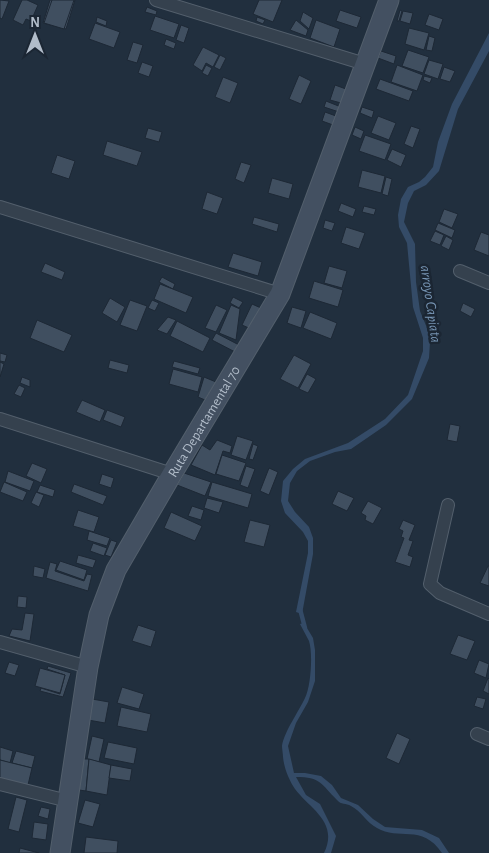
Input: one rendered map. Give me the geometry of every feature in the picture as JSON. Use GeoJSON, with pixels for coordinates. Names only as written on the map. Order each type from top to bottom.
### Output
{"type":"FeatureCollection","features":[{"type":"Feature","properties":{"kind":"main road","name":"Ruta Departamental 70"},"geometry":{"type":"LineString","coordinates":[[60,853],[88,667],[98,615],[116,570],[280,294],[389,0]]}},
{"type":"Feature","properties":{"kind":"street"},"geometry":{"type":"LineString","coordinates":[[156,0],[365,64]]}},
{"type":"Feature","properties":{"kind":"street"},"geometry":{"type":"LineString","coordinates":[[0,207],[280,294]]}},
{"type":"Feature","properties":{"kind":"street"},"geometry":{"type":"LineString","coordinates":[[460,271],[489,283]]}},
{"type":"Feature","properties":{"kind":"street"},"geometry":{"type":"LineString","coordinates":[[0,418],[172,474]]}},
{"type":"Feature","properties":{"kind":"street"},"geometry":{"type":"LineString","coordinates":[[448,505],[430,584],[440,593],[489,614]]}},
{"type":"Feature","properties":{"kind":"street"},"geometry":{"type":"LineString","coordinates":[[0,642],[88,667]]}},
{"type":"Feature","properties":{"kind":"street"},"geometry":{"type":"LineString","coordinates":[[0,784],[68,801]]}},
{"type":"Feature","properties":{"kind":"water"},"geometry":{"type":"Polygon","coordinates":[[[489,33],[489,51],[458,109],[439,171],[426,185],[414,191],[408,203],[404,222],[415,244],[416,282],[420,311],[430,342],[429,358],[412,399],[386,425],[351,449],[335,452],[310,461],[297,471],[290,483],[288,501],[309,527],[313,538],[313,554],[302,614],[296,612],[308,553],[308,541],[303,532],[285,513],[281,501],[283,481],[305,459],[348,443],[385,419],[408,395],[423,351],[423,338],[413,307],[407,243],[399,227],[398,215],[401,199],[408,187],[419,182],[433,167],[438,142],[452,104],[489,33]]]}},
{"type":"Feature","properties":{"kind":"water"},"geometry":{"type":"Polygon","coordinates":[[[304,623],[313,638],[315,681],[308,702],[296,723],[288,746],[294,773],[321,776],[332,785],[341,798],[358,805],[385,827],[422,830],[439,838],[449,853],[442,853],[426,838],[418,835],[385,832],[370,823],[355,808],[339,802],[316,780],[296,777],[306,795],[320,804],[336,836],[331,853],[324,853],[328,842],[325,824],[315,810],[295,789],[286,770],[282,749],[283,740],[305,698],[309,686],[311,653],[309,641],[300,624],[304,623]]]}},
{"type":"Feature","properties":{"kind":"building"},"geometry":{"type":"Polygon","coordinates":[[[0,0],[9,1],[2,19],[0,18],[0,0]]]}},
{"type":"Feature","properties":{"kind":"building"},"geometry":{"type":"Polygon","coordinates":[[[22,0],[38,5],[31,21],[26,19],[23,25],[13,20],[22,0]]]}},
{"type":"Feature","properties":{"kind":"building"},"geometry":{"type":"Polygon","coordinates":[[[50,0],[75,0],[66,29],[43,23],[50,0]]]}},
{"type":"Feature","properties":{"kind":"building"},"geometry":{"type":"Polygon","coordinates":[[[52,0],[74,0],[64,29],[44,23],[52,0]]]}},
{"type":"Feature","properties":{"kind":"building"},"geometry":{"type":"Polygon","coordinates":[[[259,0],[282,0],[273,22],[253,14],[259,0]]]}},
{"type":"Feature","properties":{"kind":"building"},"geometry":{"type":"Polygon","coordinates":[[[147,7],[157,11],[156,15],[145,12],[147,7]]]}},
{"type":"Feature","properties":{"kind":"building"},"geometry":{"type":"Polygon","coordinates":[[[340,10],[361,17],[357,28],[336,21],[340,10]]]}},
{"type":"Feature","properties":{"kind":"building"},"geometry":{"type":"Polygon","coordinates":[[[400,10],[402,11],[399,21],[397,21],[400,10]]]}},
{"type":"Feature","properties":{"kind":"building"},"geometry":{"type":"Polygon","coordinates":[[[403,11],[413,13],[410,24],[400,21],[403,11]]]}},
{"type":"Feature","properties":{"kind":"building"},"geometry":{"type":"Polygon","coordinates":[[[303,12],[313,18],[309,29],[300,21],[303,12]]]}},
{"type":"Feature","properties":{"kind":"building"},"geometry":{"type":"Polygon","coordinates":[[[429,14],[443,19],[439,30],[425,25],[429,14]]]}},
{"type":"Feature","properties":{"kind":"building"},"geometry":{"type":"Polygon","coordinates":[[[155,16],[179,24],[174,38],[150,30],[155,16]]]}},
{"type":"Feature","properties":{"kind":"building"},"geometry":{"type":"Polygon","coordinates":[[[97,17],[107,21],[106,26],[96,22],[97,17]]]}},
{"type":"Feature","properties":{"kind":"building"},"geometry":{"type":"Polygon","coordinates":[[[257,17],[265,20],[263,24],[256,21],[257,17]]]}},
{"type":"Feature","properties":{"kind":"building"},"geometry":{"type":"Polygon","coordinates":[[[296,20],[308,30],[306,36],[290,30],[296,20]]]}},
{"type":"Feature","properties":{"kind":"building"},"geometry":{"type":"Polygon","coordinates":[[[316,20],[340,29],[334,47],[310,38],[316,20]]]}},
{"type":"Feature","properties":{"kind":"building"},"geometry":{"type":"Polygon","coordinates":[[[95,23],[120,32],[114,48],[89,39],[95,23]]]}},
{"type":"Feature","properties":{"kind":"building"},"geometry":{"type":"Polygon","coordinates":[[[181,25],[189,28],[184,43],[176,40],[181,25]]]}},
{"type":"Feature","properties":{"kind":"building"},"geometry":{"type":"Polygon","coordinates":[[[409,28],[429,33],[424,50],[405,44],[409,28]]]}},
{"type":"Feature","properties":{"kind":"building"},"geometry":{"type":"Polygon","coordinates":[[[429,36],[435,38],[432,51],[426,50],[429,36]]]}},
{"type":"Feature","properties":{"kind":"building"},"geometry":{"type":"Polygon","coordinates":[[[166,39],[176,43],[174,49],[164,45],[166,39]]]}},
{"type":"Feature","properties":{"kind":"building"},"geometry":{"type":"Polygon","coordinates":[[[133,42],[143,45],[137,63],[127,60],[133,42]]]}},
{"type":"Feature","properties":{"kind":"building"},"geometry":{"type":"Polygon","coordinates":[[[203,47],[219,55],[213,67],[206,63],[202,71],[193,65],[203,47]]]}},
{"type":"Feature","properties":{"kind":"building"},"geometry":{"type":"Polygon","coordinates":[[[408,50],[429,57],[423,73],[402,66],[408,50]]]}},
{"type":"Feature","properties":{"kind":"building"},"geometry":{"type":"Polygon","coordinates":[[[381,51],[396,56],[394,64],[378,58],[381,51]]]}},
{"type":"Feature","properties":{"kind":"building"},"geometry":{"type":"Polygon","coordinates":[[[220,55],[226,58],[220,70],[214,67],[220,55]]]}},
{"type":"Feature","properties":{"kind":"building"},"geometry":{"type":"Polygon","coordinates":[[[429,60],[443,64],[438,79],[424,74],[429,60]]]}},
{"type":"Feature","properties":{"kind":"building"},"geometry":{"type":"Polygon","coordinates":[[[142,62],[153,66],[149,77],[138,73],[142,62]]]}},
{"type":"Feature","properties":{"kind":"building"},"geometry":{"type":"Polygon","coordinates":[[[206,65],[212,68],[208,76],[202,73],[206,65]]]}},
{"type":"Feature","properties":{"kind":"building"},"geometry":{"type":"Polygon","coordinates":[[[397,65],[423,75],[417,91],[391,82],[397,65]]]}},
{"type":"Feature","properties":{"kind":"building"},"geometry":{"type":"Polygon","coordinates":[[[444,67],[455,71],[450,82],[440,79],[444,67]]]}},
{"type":"Feature","properties":{"kind":"building"},"geometry":{"type":"Polygon","coordinates":[[[299,75],[311,81],[301,104],[289,99],[299,75]]]}},
{"type":"Feature","properties":{"kind":"building"},"geometry":{"type":"Polygon","coordinates":[[[424,76],[432,78],[430,83],[423,80],[424,76]]]}},
{"type":"Feature","properties":{"kind":"building"},"geometry":{"type":"Polygon","coordinates":[[[223,77],[238,83],[230,103],[215,97],[223,77]]]}},
{"type":"Feature","properties":{"kind":"building"},"geometry":{"type":"Polygon","coordinates":[[[380,79],[413,91],[409,101],[376,89],[380,79]]]}},
{"type":"Feature","properties":{"kind":"building"},"geometry":{"type":"Polygon","coordinates":[[[335,85],[346,89],[341,103],[330,100],[335,85]]]}},
{"type":"Feature","properties":{"kind":"building"},"geometry":{"type":"Polygon","coordinates":[[[326,101],[341,107],[339,112],[324,107],[326,101]]]}},
{"type":"Feature","properties":{"kind":"building"},"geometry":{"type":"Polygon","coordinates":[[[362,107],[374,111],[372,118],[360,113],[362,107]]]}},
{"type":"Feature","properties":{"kind":"building"},"geometry":{"type":"Polygon","coordinates":[[[325,112],[336,116],[333,125],[322,121],[325,112]]]}},
{"type":"Feature","properties":{"kind":"building"},"geometry":{"type":"Polygon","coordinates":[[[378,116],[396,123],[389,140],[371,133],[378,116]]]}},
{"type":"Feature","properties":{"kind":"building"},"geometry":{"type":"Polygon","coordinates":[[[411,126],[420,129],[413,148],[404,144],[411,126]]]}},
{"type":"Feature","properties":{"kind":"building"},"geometry":{"type":"Polygon","coordinates":[[[355,127],[364,131],[361,139],[352,135],[355,127]]]}},
{"type":"Feature","properties":{"kind":"building"},"geometry":{"type":"Polygon","coordinates":[[[148,128],[162,132],[159,142],[145,138],[148,128]]]}},
{"type":"Feature","properties":{"kind":"building"},"geometry":{"type":"Polygon","coordinates":[[[365,135],[391,144],[385,160],[359,151],[365,135]]]}},
{"type":"Feature","properties":{"kind":"building"},"geometry":{"type":"Polygon","coordinates":[[[107,141],[142,152],[137,166],[103,155],[107,141]]]}},
{"type":"Feature","properties":{"kind":"building"},"geometry":{"type":"Polygon","coordinates":[[[392,149],[406,155],[401,167],[387,160],[392,149]]]}},
{"type":"Feature","properties":{"kind":"building"},"geometry":{"type":"Polygon","coordinates":[[[57,155],[75,161],[69,179],[51,173],[57,155]]]}},
{"type":"Feature","properties":{"kind":"building"},"geometry":{"type":"Polygon","coordinates":[[[241,162],[251,165],[244,183],[235,179],[241,162]]]}},
{"type":"Feature","properties":{"kind":"building"},"geometry":{"type":"Polygon","coordinates":[[[362,170],[385,176],[381,193],[358,187],[362,170]]]}},
{"type":"Feature","properties":{"kind":"building"},"geometry":{"type":"Polygon","coordinates":[[[386,177],[392,179],[388,196],[382,194],[386,177]]]}},
{"type":"Feature","properties":{"kind":"building"},"geometry":{"type":"Polygon","coordinates":[[[272,178],[293,184],[289,199],[268,193],[272,178]]]}},
{"type":"Feature","properties":{"kind":"building"},"geometry":{"type":"Polygon","coordinates":[[[207,192],[223,198],[217,214],[202,209],[207,192]]]}},
{"type":"Feature","properties":{"kind":"building"},"geometry":{"type":"Polygon","coordinates":[[[341,203],[356,209],[353,217],[338,211],[341,203]]]}},
{"type":"Feature","properties":{"kind":"building"},"geometry":{"type":"Polygon","coordinates":[[[364,206],[376,209],[374,215],[362,212],[364,206]]]}},
{"type":"Feature","properties":{"kind":"building"},"geometry":{"type":"Polygon","coordinates":[[[444,209],[458,214],[452,228],[439,222],[444,209]]]}},
{"type":"Feature","properties":{"kind":"building"},"geometry":{"type":"Polygon","coordinates":[[[254,217],[279,224],[277,232],[252,224],[254,217]]]}},
{"type":"Feature","properties":{"kind":"building"},"geometry":{"type":"Polygon","coordinates":[[[325,220],[335,223],[332,231],[323,228],[325,220]]]}},
{"type":"Feature","properties":{"kind":"building"},"geometry":{"type":"Polygon","coordinates":[[[438,223],[455,230],[452,238],[435,230],[438,223]]]}},
{"type":"Feature","properties":{"kind":"building"},"geometry":{"type":"Polygon","coordinates":[[[346,227],[365,233],[359,249],[341,243],[346,227]]]}},
{"type":"Feature","properties":{"kind":"building"},"geometry":{"type":"Polygon","coordinates":[[[435,231],[444,235],[440,245],[430,241],[435,231]]]}},
{"type":"Feature","properties":{"kind":"building"},"geometry":{"type":"Polygon","coordinates":[[[481,232],[489,235],[489,256],[474,250],[481,232]]]}},
{"type":"Feature","properties":{"kind":"building"},"geometry":{"type":"Polygon","coordinates":[[[446,236],[453,240],[449,250],[441,246],[446,236]]]}},
{"type":"Feature","properties":{"kind":"building"},"geometry":{"type":"Polygon","coordinates":[[[233,253],[262,262],[258,276],[228,267],[233,253]]]}},
{"type":"Feature","properties":{"kind":"building"},"geometry":{"type":"Polygon","coordinates":[[[45,263],[65,272],[62,280],[41,272],[45,263]]]}},
{"type":"Feature","properties":{"kind":"building"},"geometry":{"type":"Polygon","coordinates":[[[329,266],[347,271],[342,288],[324,283],[329,266]]]}},
{"type":"Feature","properties":{"kind":"building"},"geometry":{"type":"Polygon","coordinates":[[[162,277],[175,284],[173,289],[159,282],[162,277]]]}},
{"type":"Feature","properties":{"kind":"building"},"geometry":{"type":"Polygon","coordinates":[[[314,281],[343,290],[338,307],[309,298],[314,281]]]}},
{"type":"Feature","properties":{"kind":"building"},"geometry":{"type":"Polygon","coordinates":[[[160,284],[193,297],[186,313],[154,299],[160,284]]]}},
{"type":"Feature","properties":{"kind":"building"},"geometry":{"type":"Polygon","coordinates":[[[233,297],[243,302],[239,308],[230,303],[233,297]]]}},
{"type":"Feature","properties":{"kind":"building"},"geometry":{"type":"Polygon","coordinates":[[[110,298],[125,307],[117,322],[102,313],[110,298]]]}},
{"type":"Feature","properties":{"kind":"building"},"geometry":{"type":"Polygon","coordinates":[[[130,300],[147,306],[137,331],[120,325],[130,300]]]}},
{"type":"Feature","properties":{"kind":"building"},"geometry":{"type":"Polygon","coordinates":[[[152,300],[159,303],[155,311],[148,308],[152,300]]]}},
{"type":"Feature","properties":{"kind":"building"},"geometry":{"type":"Polygon","coordinates":[[[463,303],[475,309],[471,317],[460,311],[463,303]]]}},
{"type":"Feature","properties":{"kind":"building"},"geometry":{"type":"Polygon","coordinates":[[[252,304],[261,308],[251,329],[242,325],[252,304]]]}},
{"type":"Feature","properties":{"kind":"building"},"geometry":{"type":"Polygon","coordinates":[[[216,305],[227,310],[216,332],[205,328],[216,305]]]}},
{"type":"Feature","properties":{"kind":"building"},"geometry":{"type":"Polygon","coordinates":[[[231,305],[240,309],[236,340],[219,333],[231,305]]]}},
{"type":"Feature","properties":{"kind":"building"},"geometry":{"type":"Polygon","coordinates":[[[292,307],[306,311],[301,328],[287,323],[292,307]]]}},
{"type":"Feature","properties":{"kind":"building"},"geometry":{"type":"Polygon","coordinates":[[[310,312],[337,323],[331,339],[303,328],[310,312]]]}},
{"type":"Feature","properties":{"kind":"building"},"geometry":{"type":"Polygon","coordinates":[[[168,317],[176,320],[167,334],[157,330],[168,317]]]}},
{"type":"Feature","properties":{"kind":"building"},"geometry":{"type":"Polygon","coordinates":[[[37,320],[72,335],[64,352],[30,338],[37,320]]]}},
{"type":"Feature","properties":{"kind":"building"},"geometry":{"type":"Polygon","coordinates":[[[177,321],[210,338],[203,352],[170,336],[177,321]]]}},
{"type":"Feature","properties":{"kind":"building"},"geometry":{"type":"Polygon","coordinates":[[[216,333],[241,346],[237,353],[212,340],[216,333]]]}},
{"type":"Feature","properties":{"kind":"building"},"geometry":{"type":"Polygon","coordinates":[[[0,353],[7,355],[5,362],[0,361],[0,353]]]}},
{"type":"Feature","properties":{"kind":"building"},"geometry":{"type":"Polygon","coordinates":[[[294,355],[311,364],[298,388],[280,379],[294,355]]]}},
{"type":"Feature","properties":{"kind":"building"},"geometry":{"type":"Polygon","coordinates":[[[110,360],[129,365],[127,373],[108,368],[110,360]]]}},
{"type":"Feature","properties":{"kind":"building"},"geometry":{"type":"Polygon","coordinates":[[[174,361],[200,368],[198,374],[172,367],[174,361]]]}},
{"type":"Feature","properties":{"kind":"building"},"geometry":{"type":"Polygon","coordinates":[[[0,362],[4,364],[0,377],[0,362]]]}},
{"type":"Feature","properties":{"kind":"building"},"geometry":{"type":"Polygon","coordinates":[[[173,369],[202,377],[198,392],[169,384],[173,369]]]}},
{"type":"Feature","properties":{"kind":"building"},"geometry":{"type":"Polygon","coordinates":[[[307,374],[316,379],[308,393],[299,389],[307,374]]]}},
{"type":"Feature","properties":{"kind":"building"},"geometry":{"type":"Polygon","coordinates":[[[22,377],[30,380],[30,387],[20,383],[22,377]]]}},
{"type":"Feature","properties":{"kind":"building"},"geometry":{"type":"Polygon","coordinates":[[[204,377],[216,382],[205,400],[198,397],[204,377]]]}},
{"type":"Feature","properties":{"kind":"building"},"geometry":{"type":"Polygon","coordinates":[[[19,385],[25,388],[21,397],[14,394],[19,385]]]}},
{"type":"Feature","properties":{"kind":"building"},"geometry":{"type":"Polygon","coordinates":[[[82,400],[105,410],[100,422],[76,412],[82,400]]]}},
{"type":"Feature","properties":{"kind":"building"},"geometry":{"type":"Polygon","coordinates":[[[107,410],[125,417],[121,427],[103,420],[107,410]]]}},
{"type":"Feature","properties":{"kind":"building"},"geometry":{"type":"Polygon","coordinates":[[[450,424],[460,426],[457,442],[447,440],[450,424]]]}},
{"type":"Feature","properties":{"kind":"building"},"geometry":{"type":"Polygon","coordinates":[[[237,436],[253,441],[246,460],[231,455],[237,436]]]}},
{"type":"Feature","properties":{"kind":"building"},"geometry":{"type":"Polygon","coordinates":[[[217,440],[232,446],[230,453],[223,451],[215,475],[191,465],[202,445],[210,450],[217,440]]]}},
{"type":"Feature","properties":{"kind":"building"},"geometry":{"type":"Polygon","coordinates":[[[253,444],[258,446],[253,460],[249,459],[253,444]]]}},
{"type":"Feature","properties":{"kind":"building"},"geometry":{"type":"Polygon","coordinates":[[[222,455],[246,463],[239,481],[216,474],[222,455]]]}},
{"type":"Feature","properties":{"kind":"building"},"geometry":{"type":"Polygon","coordinates":[[[32,463],[47,469],[41,483],[26,476],[32,463]]]}},
{"type":"Feature","properties":{"kind":"building"},"geometry":{"type":"Polygon","coordinates":[[[246,466],[255,469],[248,488],[240,485],[246,466]]]}},
{"type":"Feature","properties":{"kind":"building"},"geometry":{"type":"Polygon","coordinates":[[[269,468],[278,472],[269,495],[260,491],[269,468]]]}},
{"type":"Feature","properties":{"kind":"building"},"geometry":{"type":"Polygon","coordinates":[[[8,471],[34,481],[30,491],[5,482],[8,471]]]}},
{"type":"Feature","properties":{"kind":"building"},"geometry":{"type":"Polygon","coordinates":[[[184,473],[211,482],[205,496],[177,485],[184,473]]]}},
{"type":"Feature","properties":{"kind":"building"},"geometry":{"type":"Polygon","coordinates":[[[102,474],[114,478],[111,488],[99,484],[102,474]]]}},
{"type":"Feature","properties":{"kind":"building"},"geometry":{"type":"Polygon","coordinates":[[[4,482],[27,492],[23,501],[0,492],[4,482]]]}},
{"type":"Feature","properties":{"kind":"building"},"geometry":{"type":"Polygon","coordinates":[[[212,482],[252,494],[248,508],[208,496],[212,482]]]}},
{"type":"Feature","properties":{"kind":"building"},"geometry":{"type":"Polygon","coordinates":[[[74,484],[107,496],[103,505],[71,492],[74,484]]]}},
{"type":"Feature","properties":{"kind":"building"},"geometry":{"type":"Polygon","coordinates":[[[40,485],[55,490],[53,497],[37,492],[40,485]]]}},
{"type":"Feature","properties":{"kind":"building"},"geometry":{"type":"Polygon","coordinates":[[[338,491],[354,498],[347,511],[332,504],[338,491]]]}},
{"type":"Feature","properties":{"kind":"building"},"geometry":{"type":"Polygon","coordinates":[[[36,492],[44,495],[39,507],[31,503],[36,492]]]}},
{"type":"Feature","properties":{"kind":"building"},"geometry":{"type":"Polygon","coordinates":[[[207,498],[223,502],[219,513],[204,508],[207,498]]]}},
{"type":"Feature","properties":{"kind":"building"},"geometry":{"type":"Polygon","coordinates":[[[368,501],[382,508],[373,524],[365,520],[366,516],[361,513],[368,501]]]}},
{"type":"Feature","properties":{"kind":"building"},"geometry":{"type":"Polygon","coordinates":[[[192,506],[204,510],[201,520],[188,516],[192,506]]]}},
{"type":"Feature","properties":{"kind":"building"},"geometry":{"type":"Polygon","coordinates":[[[78,510],[99,517],[94,532],[73,526],[78,510]]]}},
{"type":"Feature","properties":{"kind":"building"},"geometry":{"type":"Polygon","coordinates":[[[171,512],[202,526],[195,541],[164,528],[171,512]]]}},
{"type":"Feature","properties":{"kind":"building"},"geometry":{"type":"Polygon","coordinates":[[[250,520],[270,525],[264,547],[244,542],[250,520]]]}},
{"type":"Feature","properties":{"kind":"building"},"geometry":{"type":"Polygon","coordinates":[[[403,520],[415,525],[409,540],[413,541],[408,555],[413,557],[410,567],[395,562],[404,538],[401,537],[403,531],[399,529],[403,520]]]}},
{"type":"Feature","properties":{"kind":"building"},"geometry":{"type":"Polygon","coordinates":[[[89,531],[110,538],[107,546],[87,540],[89,531]]]}},
{"type":"Feature","properties":{"kind":"building"},"geometry":{"type":"Polygon","coordinates":[[[111,540],[117,542],[111,557],[105,555],[111,540]]]}},
{"type":"Feature","properties":{"kind":"building"},"geometry":{"type":"Polygon","coordinates":[[[93,543],[107,548],[104,556],[90,551],[93,543]]]}},
{"type":"Feature","properties":{"kind":"building"},"geometry":{"type":"Polygon","coordinates":[[[78,555],[96,560],[93,568],[76,563],[78,555]]]}},
{"type":"Feature","properties":{"kind":"building"},"geometry":{"type":"Polygon","coordinates":[[[60,561],[87,570],[84,580],[56,570],[60,561]]]}},
{"type":"Feature","properties":{"kind":"building"},"geometry":{"type":"Polygon","coordinates":[[[50,562],[57,564],[55,571],[84,581],[87,574],[92,575],[88,591],[46,578],[50,562]]]}},
{"type":"Feature","properties":{"kind":"building"},"geometry":{"type":"Polygon","coordinates":[[[34,566],[45,569],[43,578],[33,576],[34,566]]]}},
{"type":"Feature","properties":{"kind":"building"},"geometry":{"type":"Polygon","coordinates":[[[489,566],[489,586],[480,583],[489,566]]]}},
{"type":"Feature","properties":{"kind":"building"},"geometry":{"type":"Polygon","coordinates":[[[18,596],[27,597],[26,608],[17,607],[18,596]]]}},
{"type":"Feature","properties":{"kind":"building"},"geometry":{"type":"Polygon","coordinates":[[[25,613],[34,614],[30,641],[9,636],[12,629],[22,630],[25,613]]]}},
{"type":"Feature","properties":{"kind":"building"},"geometry":{"type":"Polygon","coordinates":[[[138,625],[156,631],[151,647],[132,641],[138,625]]]}},
{"type":"Feature","properties":{"kind":"building"},"geometry":{"type":"Polygon","coordinates":[[[458,635],[475,641],[467,660],[450,654],[458,635]]]}},
{"type":"Feature","properties":{"kind":"building"},"geometry":{"type":"Polygon","coordinates":[[[479,660],[489,664],[486,678],[474,673],[479,660]]]}},
{"type":"Feature","properties":{"kind":"building"},"geometry":{"type":"Polygon","coordinates":[[[9,662],[19,665],[15,676],[5,673],[9,662]]]}},
{"type":"Feature","properties":{"kind":"building"},"geometry":{"type":"Polygon","coordinates":[[[48,666],[71,673],[63,697],[40,691],[41,688],[60,694],[65,675],[47,669],[48,666]]]}},
{"type":"Feature","properties":{"kind":"building"},"geometry":{"type":"Polygon","coordinates":[[[40,668],[65,675],[60,693],[35,686],[40,668]]]}},
{"type":"Feature","properties":{"kind":"building"},"geometry":{"type":"Polygon","coordinates":[[[489,679],[489,694],[483,691],[489,679]]]}},
{"type":"Feature","properties":{"kind":"building"},"geometry":{"type":"Polygon","coordinates":[[[122,687],[144,694],[139,709],[117,703],[122,687]]]}},
{"type":"Feature","properties":{"kind":"building"},"geometry":{"type":"Polygon","coordinates":[[[477,697],[486,699],[483,709],[474,706],[477,697]]]}},
{"type":"Feature","properties":{"kind":"building"},"geometry":{"type":"Polygon","coordinates":[[[92,699],[109,702],[105,723],[88,720],[92,699]]]}},
{"type":"Feature","properties":{"kind":"building"},"geometry":{"type":"Polygon","coordinates":[[[121,707],[151,714],[147,732],[117,726],[121,707]]]}},
{"type":"Feature","properties":{"kind":"building"},"geometry":{"type":"Polygon","coordinates":[[[397,733],[410,739],[399,764],[386,758],[397,733]]]}},
{"type":"Feature","properties":{"kind":"building"},"geometry":{"type":"Polygon","coordinates":[[[92,736],[104,739],[99,762],[87,759],[92,736]]]}},
{"type":"Feature","properties":{"kind":"building"},"geometry":{"type":"Polygon","coordinates":[[[108,742],[137,748],[134,764],[104,758],[108,742]]]}},
{"type":"Feature","properties":{"kind":"building"},"geometry":{"type":"Polygon","coordinates":[[[0,747],[13,751],[10,763],[0,760],[0,747]]]}},
{"type":"Feature","properties":{"kind":"building"},"geometry":{"type":"Polygon","coordinates":[[[16,751],[35,756],[32,768],[12,763],[16,751]]]}},
{"type":"Feature","properties":{"kind":"building"},"geometry":{"type":"Polygon","coordinates":[[[82,759],[89,759],[86,791],[79,790],[82,759]]]}},
{"type":"Feature","properties":{"kind":"building"},"geometry":{"type":"Polygon","coordinates":[[[89,759],[111,765],[107,795],[86,791],[89,759]]]}},
{"type":"Feature","properties":{"kind":"building"},"geometry":{"type":"Polygon","coordinates":[[[0,760],[32,768],[28,785],[0,778],[0,760]]]}},
{"type":"Feature","properties":{"kind":"building"},"geometry":{"type":"Polygon","coordinates":[[[111,765],[132,769],[130,781],[109,778],[111,765]]]}},
{"type":"Feature","properties":{"kind":"building"},"geometry":{"type":"Polygon","coordinates":[[[16,797],[27,800],[19,832],[8,829],[16,797]]]}},
{"type":"Feature","properties":{"kind":"building"},"geometry":{"type":"Polygon","coordinates":[[[85,800],[100,804],[93,827],[78,823],[85,800]]]}},
{"type":"Feature","properties":{"kind":"building"},"geometry":{"type":"Polygon","coordinates":[[[41,807],[50,809],[48,819],[38,816],[41,807]]]}},
{"type":"Feature","properties":{"kind":"building"},"geometry":{"type":"Polygon","coordinates":[[[34,822],[48,824],[46,840],[32,838],[34,822]]]}},
{"type":"Feature","properties":{"kind":"building"},"geometry":{"type":"Polygon","coordinates":[[[86,837],[118,841],[117,853],[84,853],[86,837]]]}},
{"type":"Feature","properties":{"kind":"building"},"geometry":{"type":"Polygon","coordinates":[[[20,848],[39,853],[19,853],[20,848]]]}},
{"type":"Feature","properties":{"kind":"waterway","name":"arroyo Capiata"},"geometry":{"type":"LineString","coordinates":[[300,609],[305,628]]}}]}
